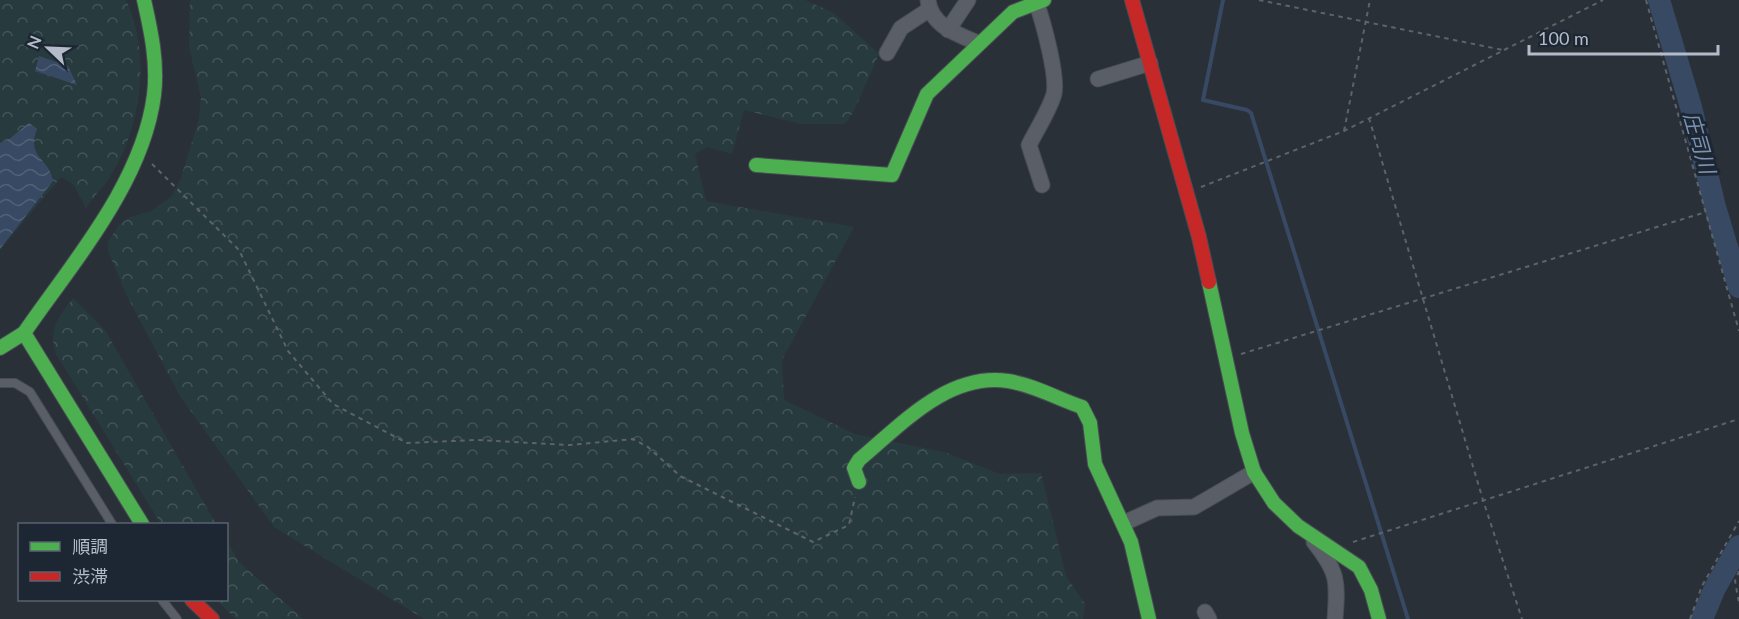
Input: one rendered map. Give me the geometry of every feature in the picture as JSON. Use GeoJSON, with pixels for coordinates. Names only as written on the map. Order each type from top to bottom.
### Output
{"type":"FeatureCollection","features":[{"type":"Feature","properties":{"kind":"street"},"geometry":{"type":"LineString","coordinates":[[0,348],[28,328],[121,191],[143,144],[154,94],[154,44],[144,0]]}},
{"type":"Feature","properties":{"kind":"street"},"geometry":{"type":"LineString","coordinates":[[948,30],[968,0]]}},
{"type":"Feature","properties":{"kind":"street"},"geometry":{"type":"LineString","coordinates":[[1132,0],[1187,193],[1227,358],[1242,433],[1254,472],[1274,502],[1305,531],[1326,557],[1337,580],[1335,619]]}},
{"type":"Feature","properties":{"kind":"street"},"geometry":{"type":"LineString","coordinates":[[756,165],[892,175],[927,94],[1013,12],[1040,1],[1055,84],[1053,96],[1029,145],[1042,185]]}},
{"type":"Feature","properties":{"kind":"street"},"geometry":{"type":"LineString","coordinates":[[886,52],[901,28],[929,4],[948,30],[978,43]]}},
{"type":"Feature","properties":{"kind":"street"},"geometry":{"type":"LineString","coordinates":[[1098,79],[1150,63]]}},
{"type":"Feature","properties":{"kind":"street"},"geometry":{"type":"LineString","coordinates":[[28,328],[141,523]]}},
{"type":"Feature","properties":{"kind":"street"},"geometry":{"type":"LineString","coordinates":[[859,482],[854,468],[859,460],[947,390],[967,382],[1009,381],[1082,407],[1087,413],[1092,451],[1106,494],[1124,523],[1131,543],[1140,593],[1149,619]]}},
{"type":"Feature","properties":{"kind":"street"},"geometry":{"type":"LineString","coordinates":[[1124,523],[1157,508],[1194,507],[1254,472]]}},
{"type":"Feature","properties":{"kind":"street"},"geometry":{"type":"LineString","coordinates":[[1305,531],[1359,567],[1371,590],[1379,619]]}},
{"type":"Feature","properties":{"kind":"street"},"geometry":{"type":"LineString","coordinates":[[193,601],[212,619]]}},
{"type":"Feature","properties":{"kind":"lane"},"geometry":{"type":"LineString","coordinates":[[0,383],[15,383],[30,392],[111,523]]}},
{"type":"Feature","properties":{"kind":"lane"},"geometry":{"type":"LineString","coordinates":[[163,601],[177,619]]}},
{"type":"Feature","properties":{"kind":"path"},"geometry":{"type":"LineString","coordinates":[[1259,0],[1503,50]]}},
{"type":"Feature","properties":{"kind":"path"},"geometry":{"type":"LineString","coordinates":[[1344,131],[1370,0]]}},
{"type":"Feature","properties":{"kind":"path"},"geometry":{"type":"LineString","coordinates":[[1187,193],[1344,131],[1603,0]]}},
{"type":"Feature","properties":{"kind":"path"},"geometry":{"type":"LineString","coordinates":[[1646,0],[1739,331]]}},
{"type":"Feature","properties":{"kind":"path"},"geometry":{"type":"LineString","coordinates":[[1369,118],[1483,500],[1522,619]]}},
{"type":"Feature","properties":{"kind":"path"},"geometry":{"type":"LineString","coordinates":[[149,161],[239,250],[288,351],[333,404],[407,443],[476,440],[570,445],[633,439],[648,447],[680,476],[813,542],[849,525],[859,482]]}},
{"type":"Feature","properties":{"kind":"path"},"geometry":{"type":"LineString","coordinates":[[1227,358],[1706,212]]}},
{"type":"Feature","properties":{"kind":"path"},"geometry":{"type":"LineString","coordinates":[[1332,549],[1739,419]]}},
{"type":"Feature","properties":{"kind":"path"},"geometry":{"type":"LineString","coordinates":[[1690,619],[1702,586],[1739,521]]}},
{"type":"Feature","properties":{"kind":"path"},"geometry":{"type":"LineString","coordinates":[[1739,572],[1735,581],[1739,603]]}},
{"type":"Feature","properties":{"kind":"green space"},"geometry":{"type":"Polygon","coordinates":[[[0,0],[126,0],[139,43],[140,89],[136,112],[122,156],[105,184],[86,208],[73,184],[61,177],[0,250],[0,0]]]}},
{"type":"Feature","properties":{"kind":"green space"},"geometry":{"type":"Polygon","coordinates":[[[190,0],[805,0],[834,13],[879,54],[854,111],[845,124],[801,124],[744,110],[732,154],[707,147],[695,154],[706,201],[854,227],[782,360],[784,400],[855,434],[944,452],[1000,474],[1041,473],[1066,576],[1085,604],[1083,619],[424,619],[274,527],[180,396],[127,296],[108,251],[108,242],[119,225],[130,217],[151,211],[172,196],[181,178],[199,119],[201,97],[189,47],[190,0]]]}},
{"type":"Feature","properties":{"kind":"green space"},"geometry":{"type":"Polygon","coordinates":[[[73,298],[105,330],[215,523],[160,523],[56,354],[54,330],[63,311],[73,298]]]}},
{"type":"Feature","properties":{"kind":"green space"},"geometry":{"type":"Polygon","coordinates":[[[228,543],[239,562],[303,619],[236,619],[217,601],[228,601],[228,543]]]}},
{"type":"Feature","properties":{"kind":"water"},"geometry":{"type":"Polygon","coordinates":[[[39,56],[68,66],[77,85],[35,71],[39,56]]]}},
{"type":"Feature","properties":{"kind":"water"},"geometry":{"type":"Polygon","coordinates":[[[29,123],[37,129],[34,146],[51,173],[53,181],[0,249],[0,143],[8,140],[29,123]]]}},
{"type":"Feature","properties":{"kind":"waterway"},"geometry":{"type":"LineString","coordinates":[[1223,0],[1203,100],[1247,110],[1251,113],[1408,619]]}},
{"type":"Feature","properties":{"kind":"waterway","name":"庄司川"},"geometry":{"type":"LineString","coordinates":[[1659,0],[1691,107],[1715,207],[1739,287]]}},
{"type":"Feature","properties":{"kind":"waterway","name":"庄司川"},"geometry":{"type":"LineString","coordinates":[[1702,619],[1715,588],[1739,546]]}},
{"type":"Feature","properties":{"kind":"traffic: fast"},"geometry":{"type":"LineString","coordinates":[[24,333],[103,220],[136,159],[147,127],[155,83],[153,47],[144,0]]}},
{"type":"Feature","properties":{"kind":"traffic: fast"},"geometry":{"type":"LineString","coordinates":[[756,165],[892,175],[927,94],[1013,12],[1044,0]]}},
{"type":"Feature","properties":{"kind":"traffic: fast"},"geometry":{"type":"LineString","coordinates":[[1209,282],[1242,433],[1254,472],[1274,503],[1298,526],[1359,567],[1371,590],[1379,619]]}},
{"type":"Feature","properties":{"kind":"traffic: fast"},"geometry":{"type":"LineString","coordinates":[[0,348],[24,333],[141,523]]}},
{"type":"Feature","properties":{"kind":"traffic: fast"},"geometry":{"type":"LineString","coordinates":[[859,482],[854,468],[859,460],[927,404],[965,385],[986,380],[1008,381],[1037,389],[1082,407],[1090,423],[1095,464],[1131,542],[1149,619]]}},
{"type":"Feature","properties":{"kind":"traffic: jam"},"geometry":{"type":"LineString","coordinates":[[1132,0],[1199,237],[1209,282]]}},
{"type":"Feature","properties":{"kind":"traffic: jam"},"geometry":{"type":"LineString","coordinates":[[193,601],[212,619]]}}]}
